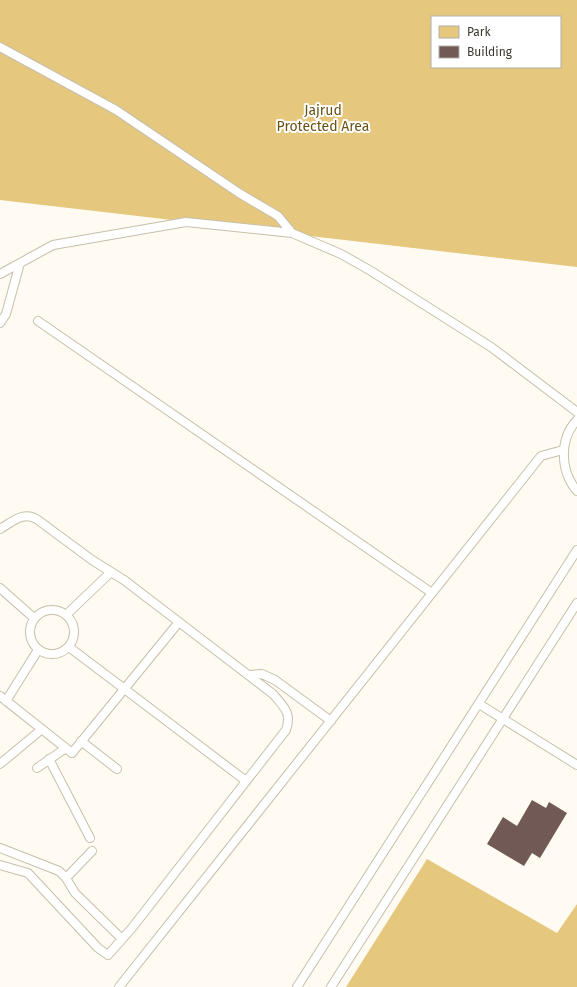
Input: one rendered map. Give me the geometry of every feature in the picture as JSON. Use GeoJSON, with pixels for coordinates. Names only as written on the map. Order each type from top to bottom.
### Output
{"type":"FeatureCollection","features":[{"type":"Feature","properties":{"kind":"lane"},"geometry":{"type":"LineString","coordinates":[[0,47],[116,110],[239,193],[278,216],[292,233]]}},
{"type":"Feature","properties":{"kind":"lane"},"geometry":{"type":"LineString","coordinates":[[0,274],[53,245],[186,222],[292,233],[341,254],[371,271],[491,347],[577,412]]}},
{"type":"Feature","properties":{"kind":"lane"},"geometry":{"type":"LineString","coordinates":[[0,324],[6,314],[20,263]]}},
{"type":"Feature","properties":{"kind":"lane"},"geometry":{"type":"LineString","coordinates":[[38,322],[432,593]]}},
{"type":"Feature","properties":{"kind":"lane"},"geometry":{"type":"LineString","coordinates":[[577,420],[568,433],[563,450],[568,476],[577,491]]}},
{"type":"Feature","properties":{"kind":"lane"},"geometry":{"type":"LineString","coordinates":[[119,987],[541,456],[563,450]]}},
{"type":"Feature","properties":{"kind":"lane"},"geometry":{"type":"LineString","coordinates":[[0,529],[20,516],[34,517],[179,622],[273,694],[286,710],[289,721],[286,730],[108,955],[102,952],[28,873],[0,865]]}},
{"type":"Feature","properties":{"kind":"lane"},"geometry":{"type":"LineString","coordinates":[[297,987],[577,550]]}},
{"type":"Feature","properties":{"kind":"lane"},"geometry":{"type":"LineString","coordinates":[[66,615],[111,572]]}},
{"type":"Feature","properties":{"kind":"lane"},"geometry":{"type":"LineString","coordinates":[[0,588],[34,618]]}},
{"type":"Feature","properties":{"kind":"lane"},"geometry":{"type":"LineString","coordinates":[[331,987],[577,604]]}},
{"type":"Feature","properties":{"kind":"lane"},"geometry":{"type":"LineString","coordinates":[[46,610],[60,611],[66,615],[71,620],[74,627],[73,641],[69,647],[64,651],[51,655],[38,650],[30,638],[29,631],[34,618],[46,610]]}},
{"type":"Feature","properties":{"kind":"lane"},"geometry":{"type":"LineString","coordinates":[[38,650],[3,699],[72,753],[179,622]]}},
{"type":"Feature","properties":{"kind":"lane"},"geometry":{"type":"LineString","coordinates":[[69,647],[246,781]]}},
{"type":"Feature","properties":{"kind":"lane"},"geometry":{"type":"LineString","coordinates":[[249,675],[262,674],[275,680],[330,721]]}},
{"type":"Feature","properties":{"kind":"lane"},"geometry":{"type":"LineString","coordinates":[[479,704],[577,764]]}},
{"type":"Feature","properties":{"kind":"lane"},"geometry":{"type":"LineString","coordinates":[[0,764],[42,729]]}},
{"type":"Feature","properties":{"kind":"lane"},"geometry":{"type":"LineString","coordinates":[[81,741],[117,769]]}},
{"type":"Feature","properties":{"kind":"lane"},"geometry":{"type":"LineString","coordinates":[[37,768],[66,748]]}},
{"type":"Feature","properties":{"kind":"lane"},"geometry":{"type":"LineString","coordinates":[[50,760],[90,838]]}},
{"type":"Feature","properties":{"kind":"lane"},"geometry":{"type":"LineString","coordinates":[[0,848],[59,870],[75,893],[122,939]]}},
{"type":"Feature","properties":{"kind":"lane"},"geometry":{"type":"LineString","coordinates":[[66,878],[92,851]]}},
{"type":"Feature","properties":{"kind":"green space","name":"Jajrud Protected Area"},"geometry":{"type":"Polygon","coordinates":[[[0,0],[577,0],[577,267],[0,200],[0,0]]]}},
{"type":"Feature","properties":{"kind":"green space"},"geometry":{"type":"Polygon","coordinates":[[[427,859],[557,933],[577,904],[577,987],[346,987],[427,859]]]}},
{"type":"Feature","properties":{"kind":"building"},"geometry":{"type":"Polygon","coordinates":[[[532,800],[546,808],[549,802],[567,813],[540,858],[532,853],[524,866],[487,844],[503,817],[517,826],[532,800]]]}}]}
